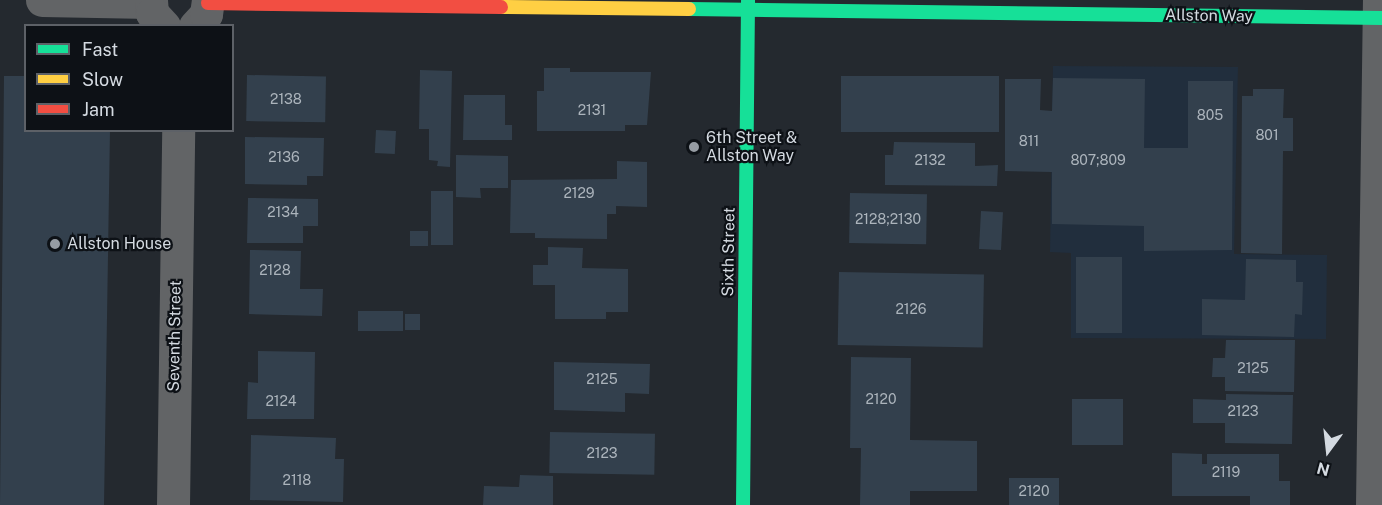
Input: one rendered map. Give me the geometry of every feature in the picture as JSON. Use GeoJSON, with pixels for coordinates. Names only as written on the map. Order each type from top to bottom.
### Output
{"type":"FeatureCollection","features":[{"type":"Feature","properties":{"kind":"street"},"geometry":{"type":"LineString","coordinates":[[42,0],[155,9]]}},
{"type":"Feature","properties":{"kind":"street","name":"Allston Way"},"geometry":{"type":"LineString","coordinates":[[204,10],[748,4],[1380,12]]}},
{"type":"Feature","properties":{"kind":"street","name":"Sixth Street"},"geometry":{"type":"LineString","coordinates":[[743,505],[748,4]]}},
{"type":"Feature","properties":{"kind":"street"},"geometry":{"type":"LineString","coordinates":[[1372,505],[1380,12]]}},
{"type":"Feature","properties":{"kind":"street","name":"Seventh Street"},"geometry":{"type":"LineString","coordinates":[[173,505],[178,132]]}},
{"type":"Feature","properties":{"kind":"shaded area"},"geometry":{"type":"Polygon","coordinates":[[[1053,66],[1238,67],[1234,254],[1327,255],[1326,339],[1071,338],[1071,253],[1050,252],[1053,66]]]}},
{"type":"Feature","properties":{"kind":"building"},"geometry":{"type":"Polygon","coordinates":[[[544,68],[570,68],[570,72],[651,72],[647,125],[625,125],[625,131],[537,131],[537,91],[544,91],[544,68]]]}},
{"type":"Feature","properties":{"kind":"building"},"geometry":{"type":"Polygon","coordinates":[[[420,70],[452,71],[450,167],[437,166],[438,161],[429,160],[429,129],[419,129],[420,70]]]}},
{"type":"Feature","properties":{"kind":"building"},"geometry":{"type":"Polygon","coordinates":[[[247,75],[326,76],[325,122],[246,121],[247,75]]]}},
{"type":"Feature","properties":{"kind":"building","name":"Allston House"},"geometry":{"type":"Polygon","coordinates":[[[4,76],[24,76],[24,132],[110,132],[104,505],[0,505],[4,76]]]}},
{"type":"Feature","properties":{"kind":"building"},"geometry":{"type":"Polygon","coordinates":[[[841,76],[999,76],[999,132],[841,132],[841,76]]]}},
{"type":"Feature","properties":{"kind":"building"},"geometry":{"type":"Polygon","coordinates":[[[1053,78],[1145,79],[1144,148],[1188,148],[1188,81],[1233,81],[1232,250],[1144,251],[1144,226],[1052,224],[1052,172],[1005,171],[1005,79],[1041,79],[1040,110],[1052,111],[1053,78]]]}},
{"type":"Feature","properties":{"kind":"building"},"geometry":{"type":"Polygon","coordinates":[[[1253,89],[1284,89],[1283,118],[1293,118],[1293,151],[1283,151],[1282,254],[1241,253],[1242,96],[1253,96],[1253,89]]]}},
{"type":"Feature","properties":{"kind":"building"},"geometry":{"type":"Polygon","coordinates":[[[464,95],[505,95],[505,125],[512,125],[512,140],[463,140],[464,95]]]}},
{"type":"Feature","properties":{"kind":"building"},"geometry":{"type":"Polygon","coordinates":[[[376,130],[396,131],[395,154],[375,153],[376,130]]]}},
{"type":"Feature","properties":{"kind":"building"},"geometry":{"type":"Polygon","coordinates":[[[245,137],[324,138],[323,176],[307,176],[307,185],[245,184],[245,137]]]}},
{"type":"Feature","properties":{"kind":"building"},"geometry":{"type":"Polygon","coordinates":[[[894,142],[975,143],[975,166],[998,165],[997,186],[885,185],[885,155],[893,155],[894,142]]]}},
{"type":"Feature","properties":{"kind":"building"},"geometry":{"type":"Polygon","coordinates":[[[456,155],[508,156],[508,188],[480,188],[481,198],[456,197],[456,155]]]}},
{"type":"Feature","properties":{"kind":"building"},"geometry":{"type":"Polygon","coordinates":[[[617,161],[647,162],[647,207],[616,206],[616,214],[607,214],[607,239],[535,238],[535,233],[510,233],[511,180],[617,179],[617,161]]]}},
{"type":"Feature","properties":{"kind":"building"},"geometry":{"type":"Polygon","coordinates":[[[431,191],[453,191],[453,245],[431,245],[431,191]]]}},
{"type":"Feature","properties":{"kind":"building"},"geometry":{"type":"Polygon","coordinates":[[[850,193],[927,194],[926,244],[849,243],[850,193]]]}},
{"type":"Feature","properties":{"kind":"building"},"geometry":{"type":"Polygon","coordinates":[[[248,198],[318,199],[318,226],[303,226],[303,243],[247,243],[248,198]]]}},
{"type":"Feature","properties":{"kind":"building"},"geometry":{"type":"Polygon","coordinates":[[[981,211],[1003,212],[1001,250],[979,249],[981,211]]]}},
{"type":"Feature","properties":{"kind":"building"},"geometry":{"type":"Polygon","coordinates":[[[410,231],[428,231],[428,246],[410,246],[410,231]]]}},
{"type":"Feature","properties":{"kind":"building"},"geometry":{"type":"Polygon","coordinates":[[[548,247],[583,248],[582,268],[628,269],[628,312],[606,312],[606,319],[555,319],[555,285],[533,285],[533,265],[548,265],[548,247]]]}},
{"type":"Feature","properties":{"kind":"building"},"geometry":{"type":"Polygon","coordinates":[[[250,250],[301,251],[300,289],[323,289],[322,316],[249,314],[250,250]]]}},
{"type":"Feature","properties":{"kind":"building"},"geometry":{"type":"Polygon","coordinates":[[[1076,257],[1122,257],[1122,333],[1076,333],[1076,257]]]}},
{"type":"Feature","properties":{"kind":"building"},"geometry":{"type":"Polygon","coordinates":[[[1246,259],[1296,260],[1296,282],[1303,282],[1302,315],[1295,314],[1294,337],[1202,335],[1202,299],[1245,300],[1246,259]]]}},
{"type":"Feature","properties":{"kind":"building"},"geometry":{"type":"Polygon","coordinates":[[[839,272],[984,275],[983,348],[838,345],[839,272]]]}},
{"type":"Feature","properties":{"kind":"building"},"geometry":{"type":"Polygon","coordinates":[[[358,311],[403,311],[403,331],[358,331],[358,311]]]}},
{"type":"Feature","properties":{"kind":"building"},"geometry":{"type":"Polygon","coordinates":[[[405,314],[420,314],[420,330],[405,330],[405,314]]]}},
{"type":"Feature","properties":{"kind":"building"},"geometry":{"type":"Polygon","coordinates":[[[1226,340],[1295,340],[1294,392],[1225,391],[1225,377],[1212,377],[1213,358],[1225,358],[1226,340]]]}},
{"type":"Feature","properties":{"kind":"building"},"geometry":{"type":"Polygon","coordinates":[[[258,351],[315,352],[314,419],[247,419],[248,382],[258,383],[258,351]]]}},
{"type":"Feature","properties":{"kind":"building"},"geometry":{"type":"Polygon","coordinates":[[[851,357],[911,358],[910,440],[977,441],[977,491],[910,491],[910,505],[860,505],[861,448],[850,448],[851,357]]]}},
{"type":"Feature","properties":{"kind":"building"},"geometry":{"type":"Polygon","coordinates":[[[554,362],[650,364],[649,394],[625,393],[625,412],[554,410],[554,362]]]}},
{"type":"Feature","properties":{"kind":"building"},"geometry":{"type":"Polygon","coordinates":[[[1226,394],[1293,395],[1292,444],[1225,443],[1225,423],[1193,423],[1193,399],[1226,400],[1226,394]]]}},
{"type":"Feature","properties":{"kind":"building"},"geometry":{"type":"Polygon","coordinates":[[[1072,399],[1123,399],[1123,445],[1072,445],[1072,399]]]}},
{"type":"Feature","properties":{"kind":"building"},"geometry":{"type":"Polygon","coordinates":[[[550,432],[655,434],[654,475],[549,473],[550,432]]]}},
{"type":"Feature","properties":{"kind":"building"},"geometry":{"type":"Polygon","coordinates":[[[251,435],[336,438],[335,459],[344,459],[343,502],[250,500],[251,435]]]}},
{"type":"Feature","properties":{"kind":"building"},"geometry":{"type":"Polygon","coordinates":[[[1172,453],[1202,454],[1202,464],[1207,464],[1207,454],[1279,454],[1279,481],[1290,481],[1290,505],[1250,505],[1250,496],[1172,496],[1172,453]]]}},
{"type":"Feature","properties":{"kind":"building"},"geometry":{"type":"Polygon","coordinates":[[[520,475],[553,476],[553,505],[483,505],[484,486],[519,487],[520,475]]]}},
{"type":"Feature","properties":{"kind":"building"},"geometry":{"type":"Polygon","coordinates":[[[1009,478],[1059,478],[1059,505],[1009,505],[1009,478]]]}},
{"type":"Feature","properties":{"kind":"traffic: fast"},"geometry":{"type":"LineString","coordinates":[[743,505],[748,0]]}},
{"type":"Feature","properties":{"kind":"traffic: fast"},"geometry":{"type":"LineString","coordinates":[[689,9],[1382,18]]}},
{"type":"Feature","properties":{"kind":"traffic: slow"},"geometry":{"type":"LineString","coordinates":[[501,7],[689,9]]}},
{"type":"Feature","properties":{"kind":"traffic: jam"},"geometry":{"type":"LineString","coordinates":[[208,3],[501,7]]}},
{"type":"Feature","properties":{"kind":"place","name":"6th Street & Allston Way"},"geometry":{"type":"Point","coordinates":[694,147]}},
{"type":"Feature","properties":{"kind":"place","name":"Allston House"},"geometry":{"type":"Point","coordinates":[55,244]}}]}
